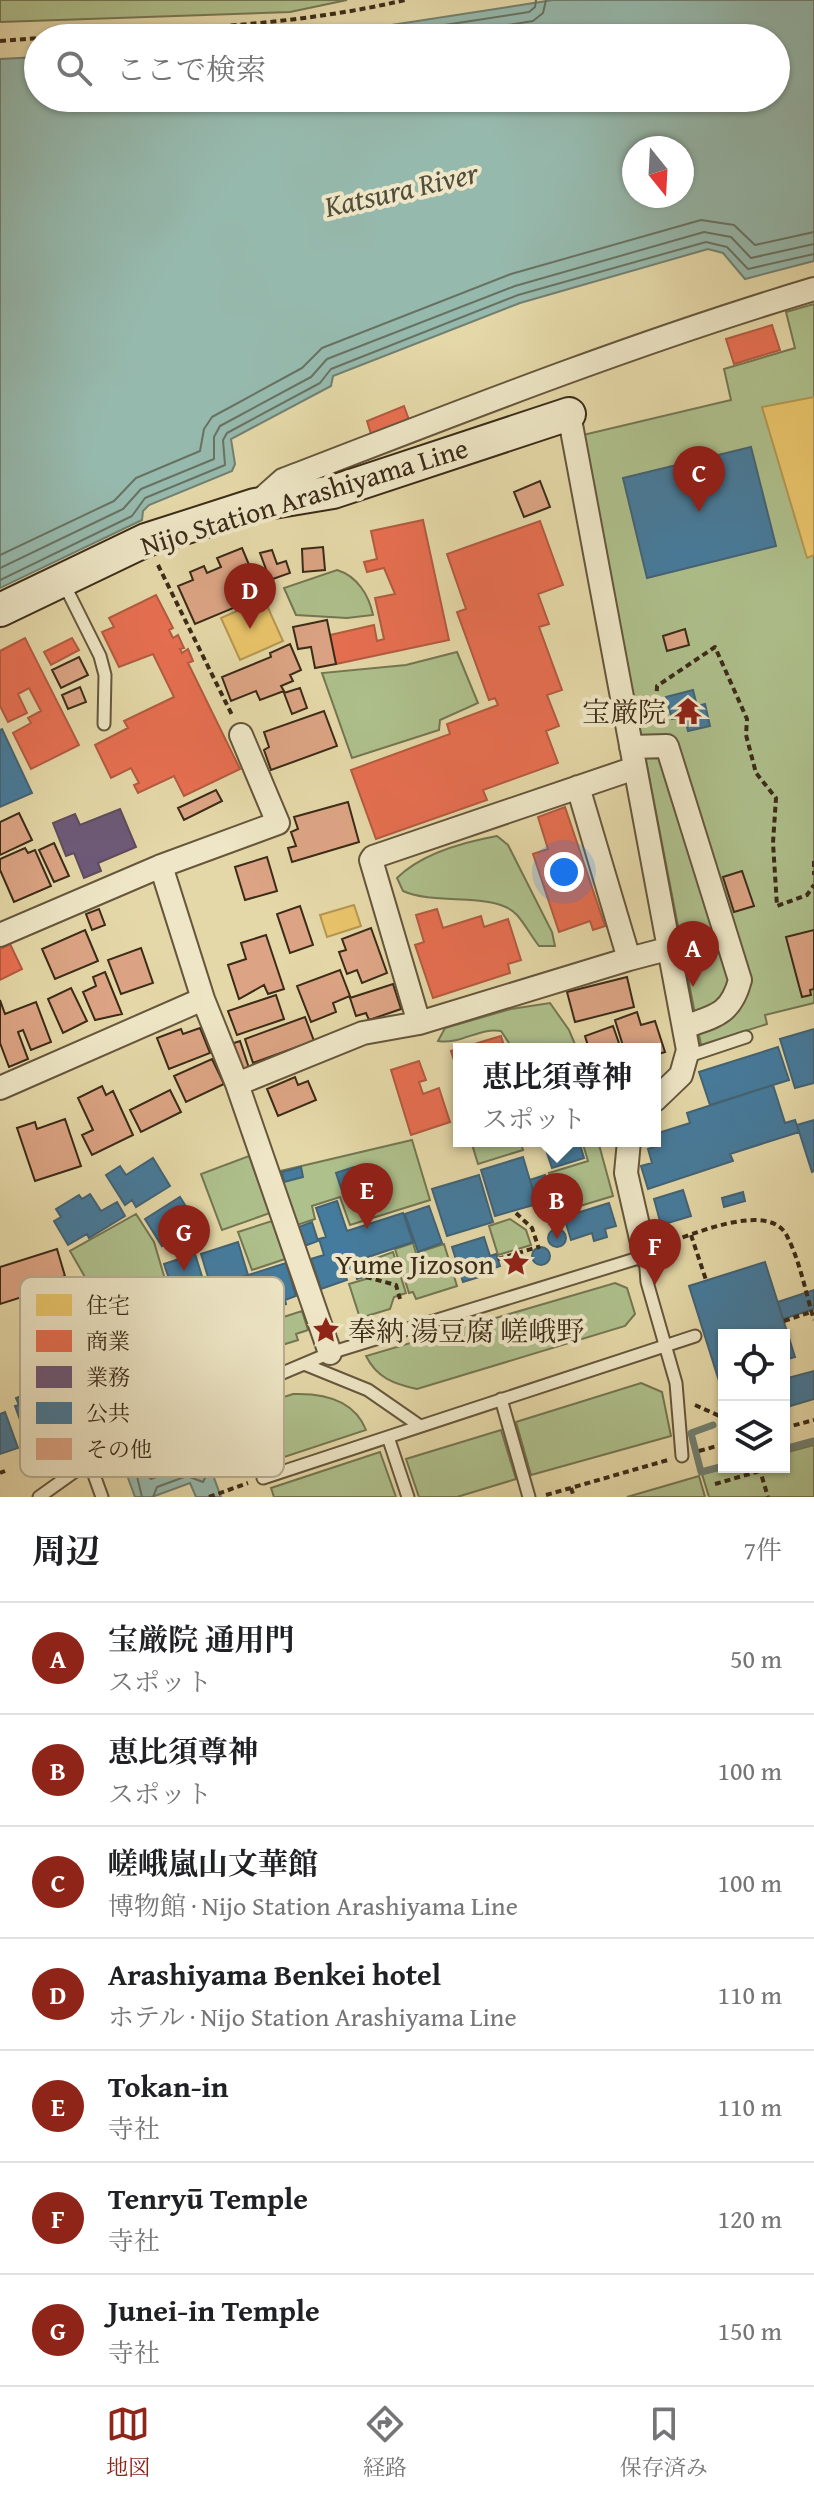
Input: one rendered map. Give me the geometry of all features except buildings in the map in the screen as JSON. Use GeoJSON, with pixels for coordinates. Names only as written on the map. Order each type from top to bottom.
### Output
{"type":"FeatureCollection","features":[{"type":"Feature","properties":{"kind":"main road","name":"Nijo Station Arashiyama Line"},"geometry":{"type":"LineString","coordinates":[[0,610],[146,540],[255,505],[333,492],[569,414]]}},
{"type":"Feature","properties":{"kind":"street"},"geometry":{"type":"LineString","coordinates":[[255,505],[283,480],[729,313],[814,289]]}},
{"type":"Feature","properties":{"kind":"street"},"geometry":{"type":"LineString","coordinates":[[569,414],[684,1027],[686,1057],[681,1075],[661,1094]]}},
{"type":"Feature","properties":{"kind":"street"},"geometry":{"type":"LineString","coordinates":[[0,935],[161,866],[278,823],[241,735]]}},
{"type":"Feature","properties":{"kind":"street"},"geometry":{"type":"LineString","coordinates":[[419,1023],[371,860],[578,787],[633,758],[667,746],[740,980],[734,1003],[719,1015],[684,1027]]}},
{"type":"Feature","properties":{"kind":"street"},"geometry":{"type":"LineString","coordinates":[[578,787],[629,959]]}},
{"type":"Feature","properties":{"kind":"street"},"geometry":{"type":"LineString","coordinates":[[161,866],[203,999],[237,1084],[330,1353]]}},
{"type":"Feature","properties":{"kind":"street"},"geometry":{"type":"LineString","coordinates":[[237,1084],[363,1033],[419,1023],[671,948]]}},
{"type":"Feature","properties":{"kind":"street"},"geometry":{"type":"LineString","coordinates":[[0,1088],[203,999]]}},
{"type":"Feature","properties":{"kind":"street"},"geometry":{"type":"LineString","coordinates":[[628,1147],[626,1173],[645,1253]]}},
{"type":"Feature","properties":{"kind":"lane"},"geometry":{"type":"LineString","coordinates":[[62,580],[100,656],[105,675],[104,724]]}},
{"type":"Feature","properties":{"kind":"lane"},"geometry":{"type":"LineString","coordinates":[[686,1057],[746,1037]]}},
{"type":"Feature","properties":{"kind":"lane"},"geometry":{"type":"LineString","coordinates":[[284,1372],[330,1353],[645,1253],[647,1282],[676,1383],[682,1456]]}},
{"type":"Feature","properties":{"kind":"lane"},"geometry":{"type":"LineString","coordinates":[[284,1471],[695,1336]]}},
{"type":"Feature","properties":{"kind":"lane"},"geometry":{"type":"LineString","coordinates":[[304,1364],[368,1390],[420,1426]]}},
{"type":"Feature","properties":{"kind":"lane"},"geometry":{"type":"LineString","coordinates":[[501,1399],[529,1497]]}},
{"type":"Feature","properties":{"kind":"lane"},"geometry":{"type":"LineString","coordinates":[[388,1437],[408,1497]]}},
{"type":"Feature","properties":{"kind":"lane"},"geometry":{"type":"LineString","coordinates":[[39,1497],[67,1477]]}},
{"type":"Feature","properties":{"kind":"lane"},"geometry":{"type":"LineString","coordinates":[[95,1477],[102,1497]]}},
{"type":"Feature","properties":{"kind":"path"},"geometry":{"type":"LineString","coordinates":[[264,24],[362,10],[405,0]]}},
{"type":"Feature","properties":{"kind":"path"},"geometry":{"type":"LineString","coordinates":[[0,41],[24,39]]}},
{"type":"Feature","properties":{"kind":"path"},"geometry":{"type":"LineString","coordinates":[[146,540],[241,735]]}},
{"type":"Feature","properties":{"kind":"path"},"geometry":{"type":"LineString","coordinates":[[625,716],[656,710],[657,686],[715,647],[747,719],[746,735],[756,773],[776,798],[773,843],[777,906],[807,895],[814,885]]}},
{"type":"Feature","properties":{"kind":"path"},"geometry":{"type":"LineString","coordinates":[[814,861],[814,875]]}},
{"type":"Feature","properties":{"kind":"path"},"geometry":{"type":"LineString","coordinates":[[516,1213],[532,1228],[538,1247]]}},
{"type":"Feature","properties":{"kind":"path"},"geometry":{"type":"LineString","coordinates":[[645,1253],[741,1220],[769,1221],[786,1233],[814,1320]]}},
{"type":"Feature","properties":{"kind":"path"},"geometry":{"type":"LineString","coordinates":[[691,1235],[706,1280]]}},
{"type":"Feature","properties":{"kind":"path"},"geometry":{"type":"LineString","coordinates":[[498,1259],[538,1247],[544,1242]]}},
{"type":"Feature","properties":{"kind":"path"},"geometry":{"type":"LineString","coordinates":[[366,1277],[396,1285],[400,1299]]}},
{"type":"Feature","properties":{"kind":"path"},"geometry":{"type":"LineString","coordinates":[[784,1321],[811,1312]]}},
{"type":"Feature","properties":{"kind":"path"},"geometry":{"type":"LineString","coordinates":[[790,1426],[814,1420]]}},
{"type":"Feature","properties":{"kind":"path"},"geometry":{"type":"LineString","coordinates":[[699,1451],[718,1446]]}},
{"type":"Feature","properties":{"kind":"path"},"geometry":{"type":"LineString","coordinates":[[540,1497],[682,1456]]}},
{"type":"Feature","properties":{"kind":"path"},"geometry":{"type":"LineString","coordinates":[[715,1484],[748,1473]]}},
{"type":"Feature","properties":{"kind":"path"},"geometry":{"type":"LineString","coordinates":[[761,1473],[768,1497]]}},
{"type":"Feature","properties":{"kind":"path"},"geometry":{"type":"LineString","coordinates":[[209,1497],[263,1478]]}},
{"type":"Feature","properties":{"kind":"path"},"geometry":{"type":"LineString","coordinates":[[571,1488],[574,1497]]}},
{"type":"Feature","properties":{"kind":"green space"},"geometry":{"type":"Polygon","coordinates":[[[0,0],[347,0],[290,12],[0,22],[0,0]]]}},
{"type":"Feature","properties":{"kind":"green space"},"geometry":{"type":"Polygon","coordinates":[[[814,304],[814,1003],[765,1015],[767,1024],[701,1045],[583,435],[731,400],[724,369],[795,348],[786,312],[814,304]]]}},
{"type":"Feature","properties":{"kind":"green space"},"geometry":{"type":"Polygon","coordinates":[[[337,570],[361,587],[373,615],[347,618],[296,615],[284,588],[337,570]]]}},
{"type":"Feature","properties":{"kind":"green space"},"geometry":{"type":"Polygon","coordinates":[[[457,652],[478,703],[440,720],[439,730],[352,758],[322,673],[406,665],[457,652]]]}},
{"type":"Feature","properties":{"kind":"green space"},"geometry":{"type":"Polygon","coordinates":[[[497,836],[508,845],[552,932],[555,946],[539,946],[517,915],[495,903],[432,898],[403,891],[397,878],[418,862],[457,846],[497,836]]]}},
{"type":"Feature","properties":{"kind":"green space"},"geometry":{"type":"Polygon","coordinates":[[[550,1003],[574,1043],[509,1043],[501,1031],[493,1030],[454,1041],[438,1041],[445,1028],[511,1009],[550,1003]]]}},
{"type":"Feature","properties":{"kind":"green space"},"geometry":{"type":"Polygon","coordinates":[[[412,1140],[430,1200],[350,1225],[340,1197],[312,1206],[315,1219],[294,1226],[276,1172],[412,1140]]]}},
{"type":"Feature","properties":{"kind":"green space"},"geometry":{"type":"Polygon","coordinates":[[[473,1147],[522,1147],[523,1150],[478,1164],[473,1147]]]}},
{"type":"Feature","properties":{"kind":"green space"},"geometry":{"type":"Polygon","coordinates":[[[584,1147],[600,1147],[613,1196],[560,1212],[549,1173],[588,1161],[584,1147]]]}},
{"type":"Feature","properties":{"kind":"green space"},"geometry":{"type":"Polygon","coordinates":[[[249,1156],[270,1213],[222,1230],[201,1174],[249,1156]]]}},
{"type":"Feature","properties":{"kind":"green space"},"geometry":{"type":"Polygon","coordinates":[[[136,1214],[154,1242],[164,1277],[85,1277],[70,1251],[136,1214]]]}},
{"type":"Feature","properties":{"kind":"green space"},"geometry":{"type":"Polygon","coordinates":[[[510,1219],[526,1230],[531,1245],[498,1255],[489,1226],[510,1219]]]}},
{"type":"Feature","properties":{"kind":"green space"},"geometry":{"type":"Polygon","coordinates":[[[272,1221],[285,1259],[252,1270],[238,1232],[272,1221]]]}},
{"type":"Feature","properties":{"kind":"green space"},"geometry":{"type":"Polygon","coordinates":[[[413,1243],[416,1253],[444,1244],[457,1286],[416,1299],[413,1292],[409,1293],[395,1249],[413,1243]]]}},
{"type":"Feature","properties":{"kind":"green space"},"geometry":{"type":"Polygon","coordinates":[[[393,1252],[406,1293],[394,1297],[390,1309],[360,1318],[349,1284],[376,1276],[371,1260],[393,1252]]]}},
{"type":"Feature","properties":{"kind":"green space"},"geometry":{"type":"Polygon","coordinates":[[[615,1283],[627,1288],[635,1314],[625,1326],[417,1389],[387,1379],[375,1370],[366,1356],[615,1283]]]}},
{"type":"Feature","properties":{"kind":"green space"},"geometry":{"type":"Polygon","coordinates":[[[302,1311],[308,1330],[296,1334],[298,1340],[284,1344],[284,1317],[302,1311]]]}},
{"type":"Feature","properties":{"kind":"green space"},"geometry":{"type":"Polygon","coordinates":[[[641,1383],[662,1392],[671,1436],[531,1475],[516,1422],[641,1383]]]}},
{"type":"Feature","properties":{"kind":"green space"},"geometry":{"type":"Polygon","coordinates":[[[315,1395],[336,1400],[354,1411],[366,1430],[284,1457],[284,1397],[315,1395]]]}},
{"type":"Feature","properties":{"kind":"green space"},"geometry":{"type":"Polygon","coordinates":[[[501,1430],[516,1479],[457,1497],[419,1497],[406,1459],[501,1430]]]}},
{"type":"Feature","properties":{"kind":"green space"},"geometry":{"type":"Polygon","coordinates":[[[814,1445],[814,1497],[709,1497],[702,1474],[718,1470],[718,1473],[790,1473],[790,1451],[814,1445]]]}},
{"type":"Feature","properties":{"kind":"green space"},"geometry":{"type":"Polygon","coordinates":[[[380,1452],[396,1497],[274,1497],[271,1488],[380,1452]]]}},
{"type":"Feature","properties":{"kind":"green space"},"geometry":{"type":"Polygon","coordinates":[[[699,1476],[705,1497],[627,1497],[699,1476]]]}},
{"type":"Feature","properties":{"kind":"water","name":"Katsura River"},"geometry":{"type":"Polygon","coordinates":[[[553,0],[814,0],[814,261],[745,279],[723,253],[708,249],[520,303],[333,376],[331,386],[231,439],[235,464],[232,471],[149,505],[143,511],[142,520],[0,588],[0,59],[24,58],[24,112],[790,112],[790,24],[398,24],[553,0]]]}},
{"type":"Feature","properties":{"kind":"water"},"geometry":{"type":"Polygon","coordinates":[[[128,1477],[214,1477],[221,1497],[196,1497],[190,1483],[152,1497],[135,1497],[128,1477]]]}},
{"type":"Feature","properties":{"kind":"waterway"},"geometry":{"type":"LineString","coordinates":[[713,1425],[691,1433],[701,1472],[718,1468]]}},
{"type":"Feature","properties":{"kind":"waterway"},"geometry":{"type":"LineString","coordinates":[[790,1447],[814,1441]]}},
{"type":"Feature","properties":{"kind":"place","name":"嵯峨嵐山文華館"},"geometry":{"type":"Point","coordinates":[699,512]}},
{"type":"Feature","properties":{"kind":"place","name":"Arashiyama Benkei hotel"},"geometry":{"type":"Point","coordinates":[250,629]}},
{"type":"Feature","properties":{"kind":"place","name":"宝厳院"},"geometry":{"type":"Point","coordinates":[688,711]}},
{"type":"Feature","properties":{"kind":"place","name":"宝厳院 通用門"},"geometry":{"type":"Point","coordinates":[693,987]}},
{"type":"Feature","properties":{"kind":"place","name":"Tokan-in"},"geometry":{"type":"Point","coordinates":[367,1229]}},
{"type":"Feature","properties":{"kind":"place","name":"恵比須尊神"},"geometry":{"type":"Point","coordinates":[557,1239]}},
{"type":"Feature","properties":{"kind":"place","name":"Yume Jizoson"},"geometry":{"type":"Point","coordinates":[516,1263]}},
{"type":"Feature","properties":{"kind":"place","name":"Junei-in Temple"},"geometry":{"type":"Point","coordinates":[184,1271]}},
{"type":"Feature","properties":{"kind":"place","name":"Tenryū Temple"},"geometry":{"type":"Point","coordinates":[655,1285]}},
{"type":"Feature","properties":{"kind":"place","name":"奉納 湯豆腐 嵯峨野"},"geometry":{"type":"Point","coordinates":[326,1330]}}]}
